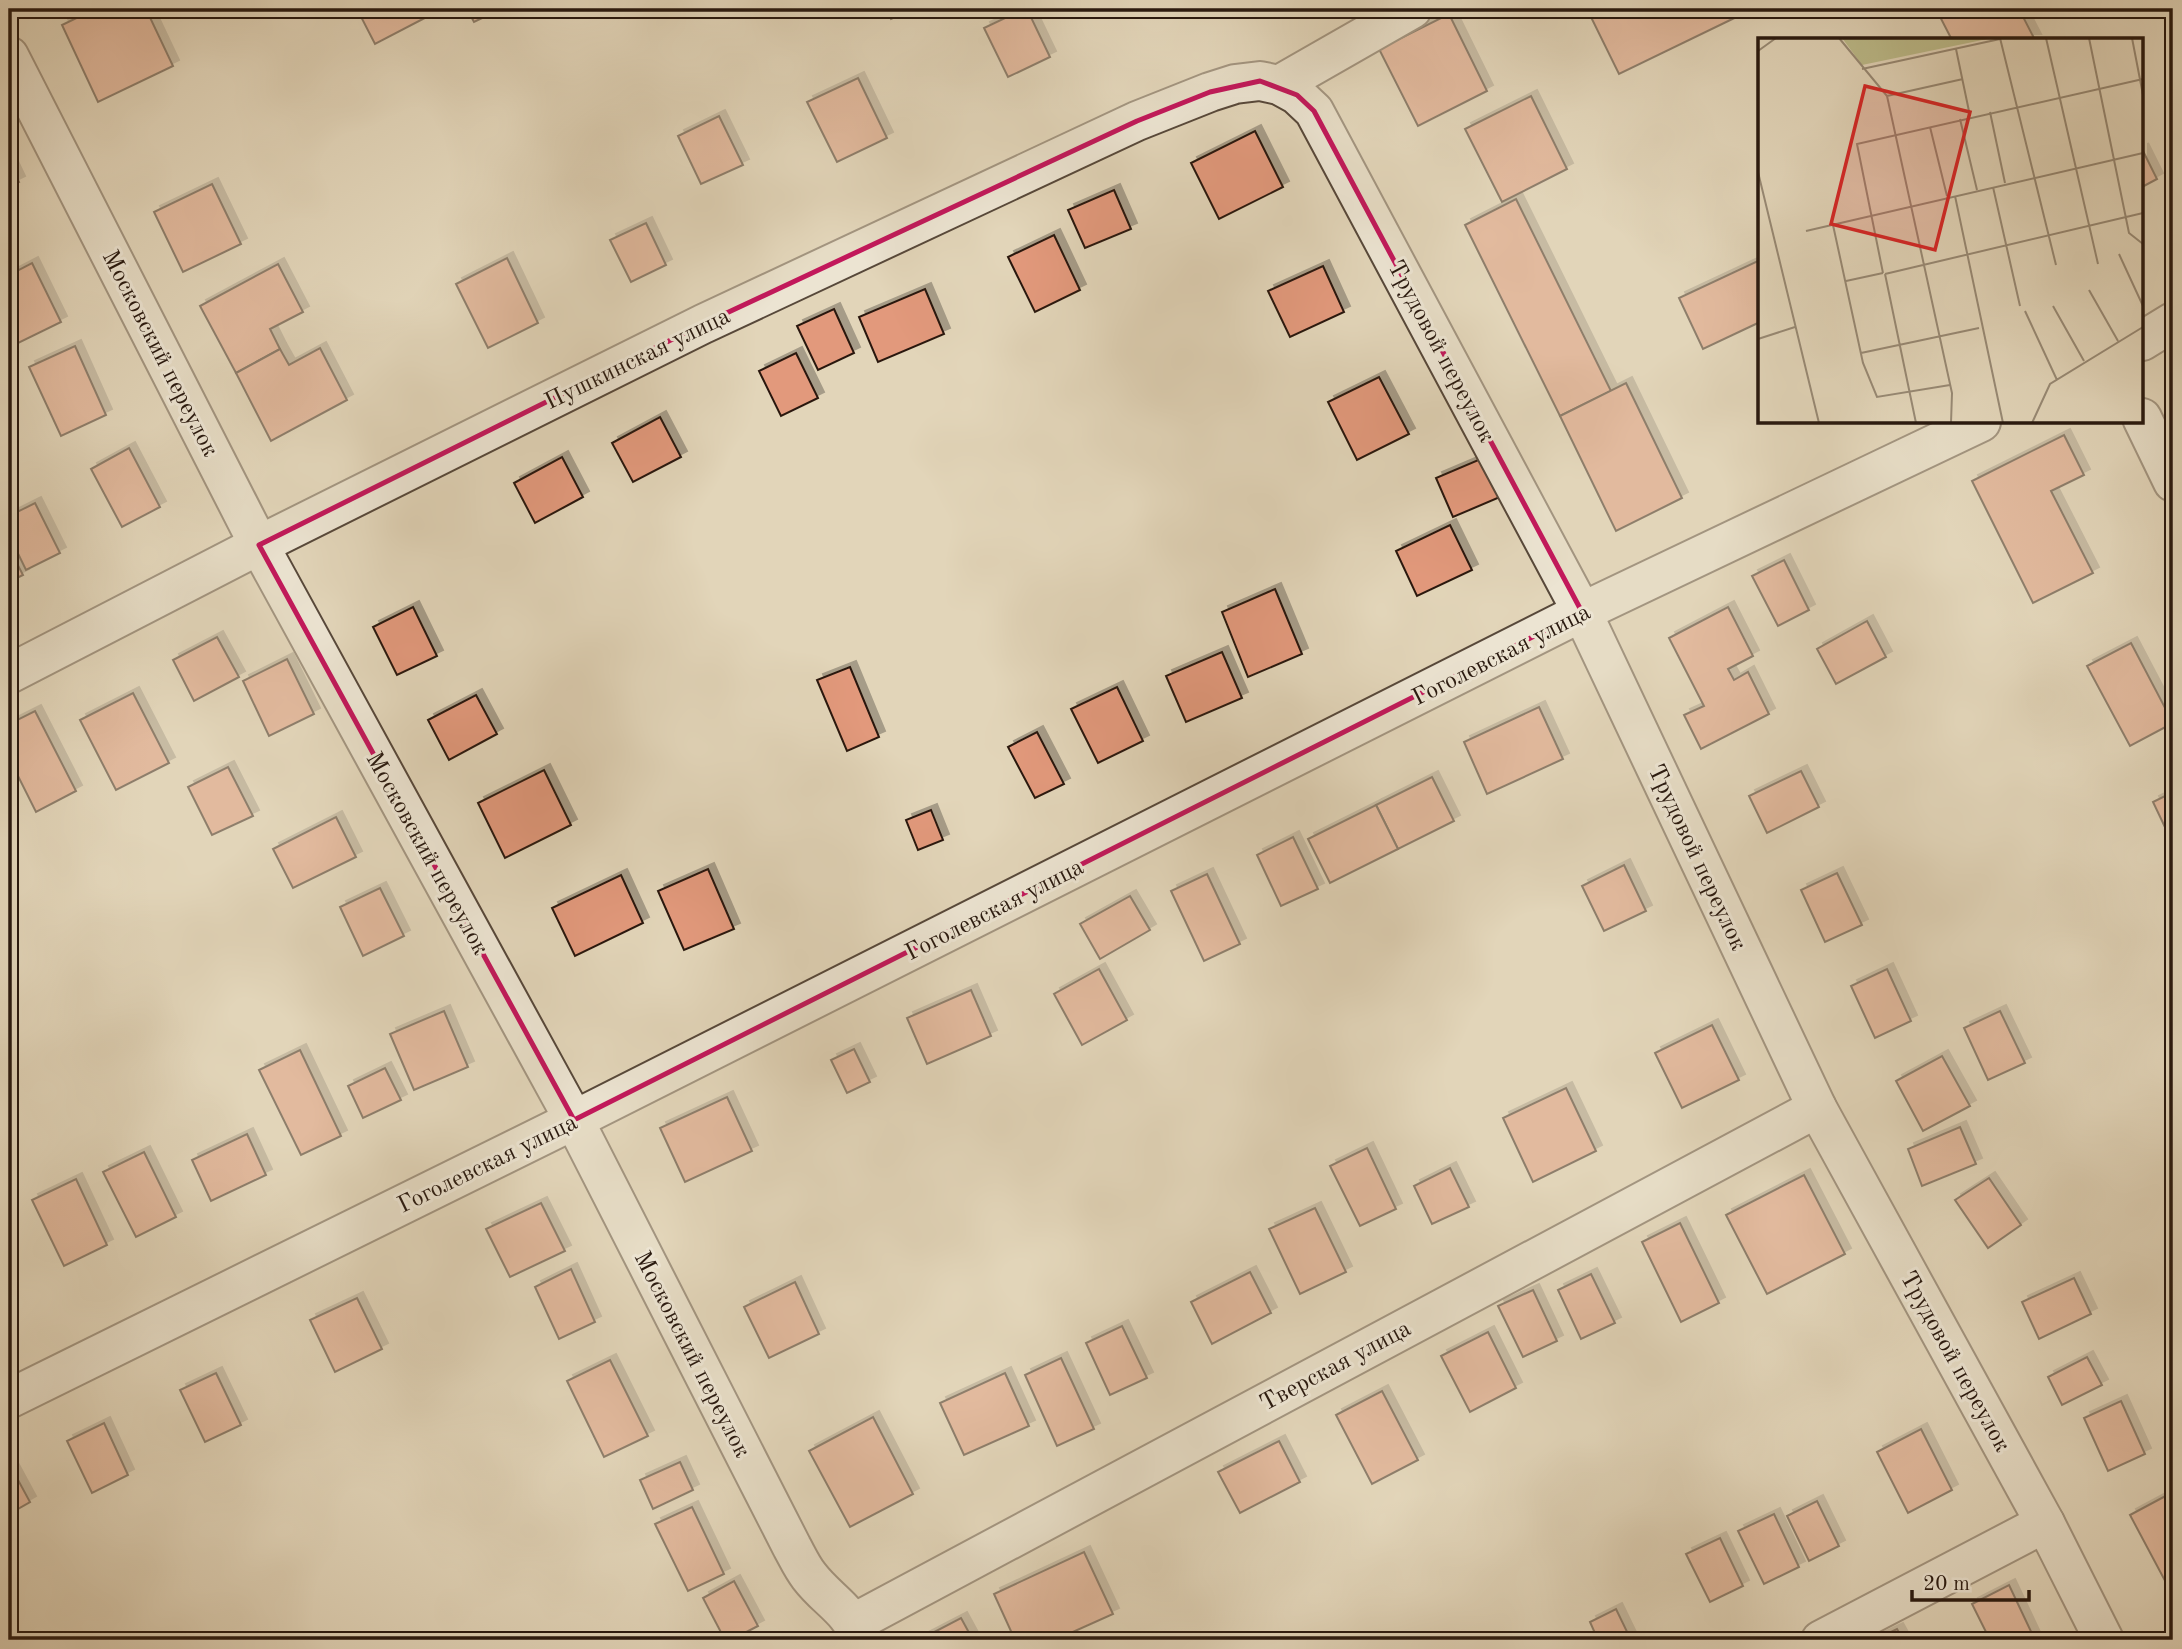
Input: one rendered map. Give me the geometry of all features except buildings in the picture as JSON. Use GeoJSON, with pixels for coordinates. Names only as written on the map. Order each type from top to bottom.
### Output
{"type":"FeatureCollection","features":[{"type":"Feature","properties":{"kind":"street"},"geometry":{"type":"LineString","coordinates":[[1279,85],[1412,9]]}},
{"type":"Feature","properties":{"kind":"street","name":"Московский переулок"},"geometry":{"type":"LineString","coordinates":[[9,56],[259,545],[574,1120],[792,1547],[810,1577],[838,1604],[857,1632]]}},
{"type":"Feature","properties":{"kind":"street","name":"Пушкинская улица"},"geometry":{"type":"LineString","coordinates":[[9,674],[259,545],[702,324],[1137,121],[1235,84],[1260,81],[1279,85]]}},
{"type":"Feature","properties":{"kind":"street","name":"Трудовой переулок"},"geometry":{"type":"LineString","coordinates":[[1279,85],[1297,94],[1314,111],[1582,612],[1817,1108],[2045,1523],[2104,1640]]}},
{"type":"Feature","properties":{"kind":"street"},"geometry":{"type":"LineString","coordinates":[[2144,340],[2173,322]]}},
{"type":"Feature","properties":{"kind":"street"},"geometry":{"type":"LineString","coordinates":[[2144,422],[2173,482]]}},
{"type":"Feature","properties":{"kind":"street","name":"Гоголевская улица"},"geometry":{"type":"LineString","coordinates":[[9,1399],[574,1120],[1582,612],[1977,424]]}},
{"type":"Feature","properties":{"kind":"street","name":"Тверская улица"},"geometry":{"type":"LineString","coordinates":[[857,1632],[1817,1108]]}},
{"type":"Feature","properties":{"kind":"street"},"geometry":{"type":"LineString","coordinates":[[1821,1640],[2045,1523]]}},
{"type":"Feature","properties":{"kind":"highlighted area"},"geometry":{"type":"Polygon","coordinates":[[[1260,81],[1297,95],[1314,111],[1582,612],[574,1120],[259,545],[703,324],[1137,121],[1210,92],[1260,81]]]}}]}
